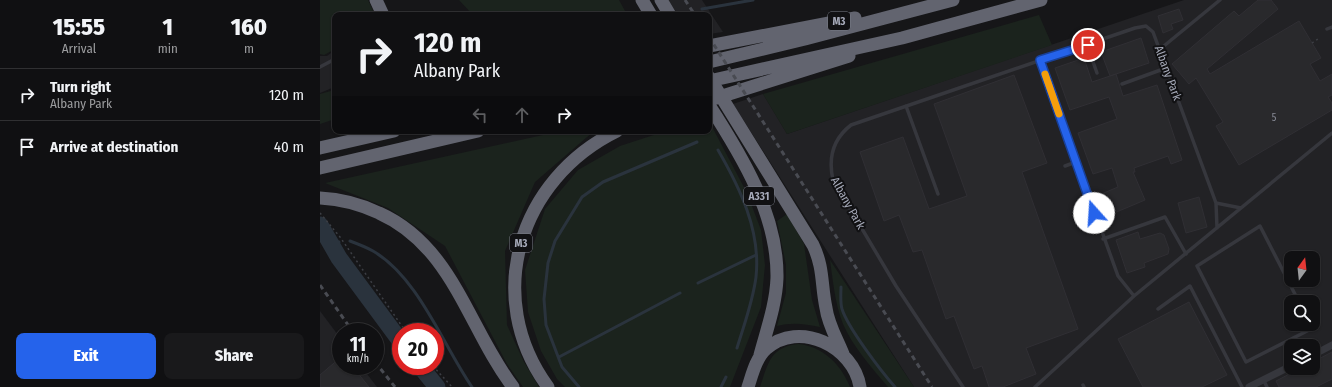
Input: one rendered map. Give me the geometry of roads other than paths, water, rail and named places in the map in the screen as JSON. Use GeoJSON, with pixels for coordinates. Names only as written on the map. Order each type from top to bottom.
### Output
{"type":"FeatureCollection","features":[{"type":"Feature","properties":{"kind":"highway"},"geometry":{"type":"LineString","coordinates":[[642,0],[650,12]]}},
{"type":"Feature","properties":{"kind":"highway"},"geometry":{"type":"LineString","coordinates":[[660,0],[668,12]]}},
{"type":"Feature","properties":{"kind":"highway"},"geometry":{"type":"LineString","coordinates":[[712,80],[902,38],[1041,0]]}},
{"type":"Feature","properties":{"kind":"highway","name":"M3"},"geometry":{"type":"LineString","coordinates":[[712,45],[950,1]]}},
{"type":"Feature","properties":{"kind":"highway","name":"M3"},"geometry":{"type":"LineString","coordinates":[[712,61],[950,1]]}},
{"type":"Feature","properties":{"kind":"highway"},"geometry":{"type":"LineString","coordinates":[[712,99],[825,65],[902,38]]}},
{"type":"Feature","properties":{"kind":"highway","name":"A331"},"geometry":{"type":"LineString","coordinates":[[712,82],[769,172],[815,250],[822,269],[826,312],[843,354]]}},
{"type":"Feature","properties":{"kind":"highway","name":"A331"},"geometry":{"type":"LineString","coordinates":[[712,110],[747,170],[763,206],[772,238],[776,266],[776,289],[773,307],[760,355]]}},
{"type":"Feature","properties":{"kind":"highway"},"geometry":{"type":"LineString","coordinates":[[320,148],[381,134]]}},
{"type":"Feature","properties":{"kind":"highway"},"geometry":{"type":"LineString","coordinates":[[320,168],[465,134]]}},
{"type":"Feature","properties":{"kind":"highway","name":"M3"},"geometry":{"type":"LineString","coordinates":[[548,387],[529,354],[518,316],[515,279],[521,242],[536,206],[551,182],[572,159],[586,148],[612,134]]}},
{"type":"Feature","properties":{"kind":"highway"},"geometry":{"type":"LineString","coordinates":[[320,198],[335,199],[370,209],[383,215],[406,228],[428,248],[454,282],[513,387]]}},
{"type":"Feature","properties":{"kind":"highway"},"geometry":{"type":"LineString","coordinates":[[748,387],[760,355],[778,340],[800,336],[821,341],[843,354],[869,387]]}},
{"type":"Feature","properties":{"kind":"highway"},"geometry":{"type":"LineString","coordinates":[[858,374],[860,387]]}},
{"type":"Feature","properties":{"kind":"street"},"geometry":{"type":"LineString","coordinates":[[1320,351],[1332,345]]}},
{"type":"Feature","properties":{"kind":"street"},"geometry":{"type":"LineString","coordinates":[[1249,387],[1284,370]]}},
{"type":"Feature","properties":{"kind":"lane"},"geometry":{"type":"LineString","coordinates":[[1159,50],[1220,0]]}},
{"type":"Feature","properties":{"kind":"lane","name":"Albany Park"},"geometry":{"type":"LineString","coordinates":[[963,387],[896,286],[833,180],[831,173],[833,148],[847,128],[858,121],[1144,26],[1152,30],[1216,203],[1217,228]]}},
{"type":"Feature","properties":{"kind":"lane"},"geometry":{"type":"LineString","coordinates":[[1327,29],[1332,27]]}},
{"type":"Feature","properties":{"kind":"lane"},"geometry":{"type":"LineString","coordinates":[[1088,45],[1097,73]]}},
{"type":"Feature","properties":{"kind":"lane"},"geometry":{"type":"LineString","coordinates":[[1040,60],[1103,239],[1118,276],[1134,296]]}},
{"type":"Feature","properties":{"kind":"lane"},"geometry":{"type":"LineString","coordinates":[[320,67],[332,61]]}},
{"type":"Feature","properties":{"kind":"lane"},"geometry":{"type":"LineString","coordinates":[[1122,84],[1166,68]]}},
{"type":"Feature","properties":{"kind":"lane"},"geometry":{"type":"LineString","coordinates":[[906,106],[938,194]]}},
{"type":"Feature","properties":{"kind":"lane"},"geometry":{"type":"LineString","coordinates":[[1035,387],[1134,296],[1332,133]]}},
{"type":"Feature","properties":{"kind":"lane"},"geometry":{"type":"LineString","coordinates":[[1065,166],[1076,162]]}},
{"type":"Feature","properties":{"kind":"lane"},"geometry":{"type":"LineString","coordinates":[[1216,203],[1241,208]]}},
{"type":"Feature","properties":{"kind":"lane"},"geometry":{"type":"LineString","coordinates":[[1103,239],[1165,217],[1186,254]]}},
{"type":"Feature","properties":{"kind":"lane"},"geometry":{"type":"LineString","coordinates":[[1284,343],[1246,362],[1197,266],[1260,226],[1296,295]]}},
{"type":"Feature","properties":{"kind":"lane"},"geometry":{"type":"LineString","coordinates":[[1158,309],[1190,286],[1242,387]]}},
{"type":"Feature","properties":{"kind":"lane"},"geometry":{"type":"LineString","coordinates":[[1293,339],[1307,331]]}},
{"type":"Feature","properties":{"kind":"lane"},"geometry":{"type":"LineString","coordinates":[[1263,380],[1267,387]]}},
{"type":"Feature","properties":{"kind":"waterway"},"geometry":{"type":"LineString","coordinates":[[702,9],[753,0]]}},
{"type":"Feature","properties":{"kind":"waterway"},"geometry":{"type":"LineString","coordinates":[[579,387],[562,367],[546,325],[544,299],[548,263],[555,241],[582,197],[603,182],[697,142]]}},
{"type":"Feature","properties":{"kind":"waterway"},"geometry":{"type":"LineString","coordinates":[[718,150],[734,179],[747,210],[752,227],[757,260],[753,295],[737,348]]}},
{"type":"Feature","properties":{"kind":"waterway"},"geometry":{"type":"LineString","coordinates":[[320,225],[339,258],[392,330]]}},
{"type":"Feature","properties":{"kind":"waterway"},"geometry":{"type":"LineString","coordinates":[[350,241],[373,251],[389,263],[403,277],[428,313],[472,387]]}},
{"type":"Feature","properties":{"kind":"waterway"},"geometry":{"type":"LineString","coordinates":[[331,244],[339,242]]}},
{"type":"Feature","properties":{"kind":"waterway"},"geometry":{"type":"LineString","coordinates":[[698,283],[756,255]]}},
{"type":"Feature","properties":{"kind":"waterway"},"geometry":{"type":"LineString","coordinates":[[841,287],[841,306],[845,317],[866,349],[895,387]]}},
{"type":"Feature","properties":{"kind":"waterway"},"geometry":{"type":"LineString","coordinates":[[559,357],[680,293]]}},
{"type":"Feature","properties":{"kind":"waterway"},"geometry":{"type":"LineString","coordinates":[[427,375],[437,387]]}},
{"type":"Feature","properties":{"kind":"waterway"},"geometry":{"type":"LineString","coordinates":[[721,387],[726,377]]}},
{"type":"Feature","properties":{"kind":"railway"},"geometry":{"type":"LineString","coordinates":[[685,0],[693,12]]}},
{"type":"Feature","properties":{"kind":"railway"},"geometry":{"type":"LineString","coordinates":[[712,42],[932,387]]}},
{"type":"Feature","properties":{"kind":"railway"},"geometry":{"type":"LineString","coordinates":[[320,285],[347,323]]}},
{"type":"Feature","properties":{"kind":"railway"},"geometry":{"type":"LineString","coordinates":[[384,373],[395,387]]}}]}
